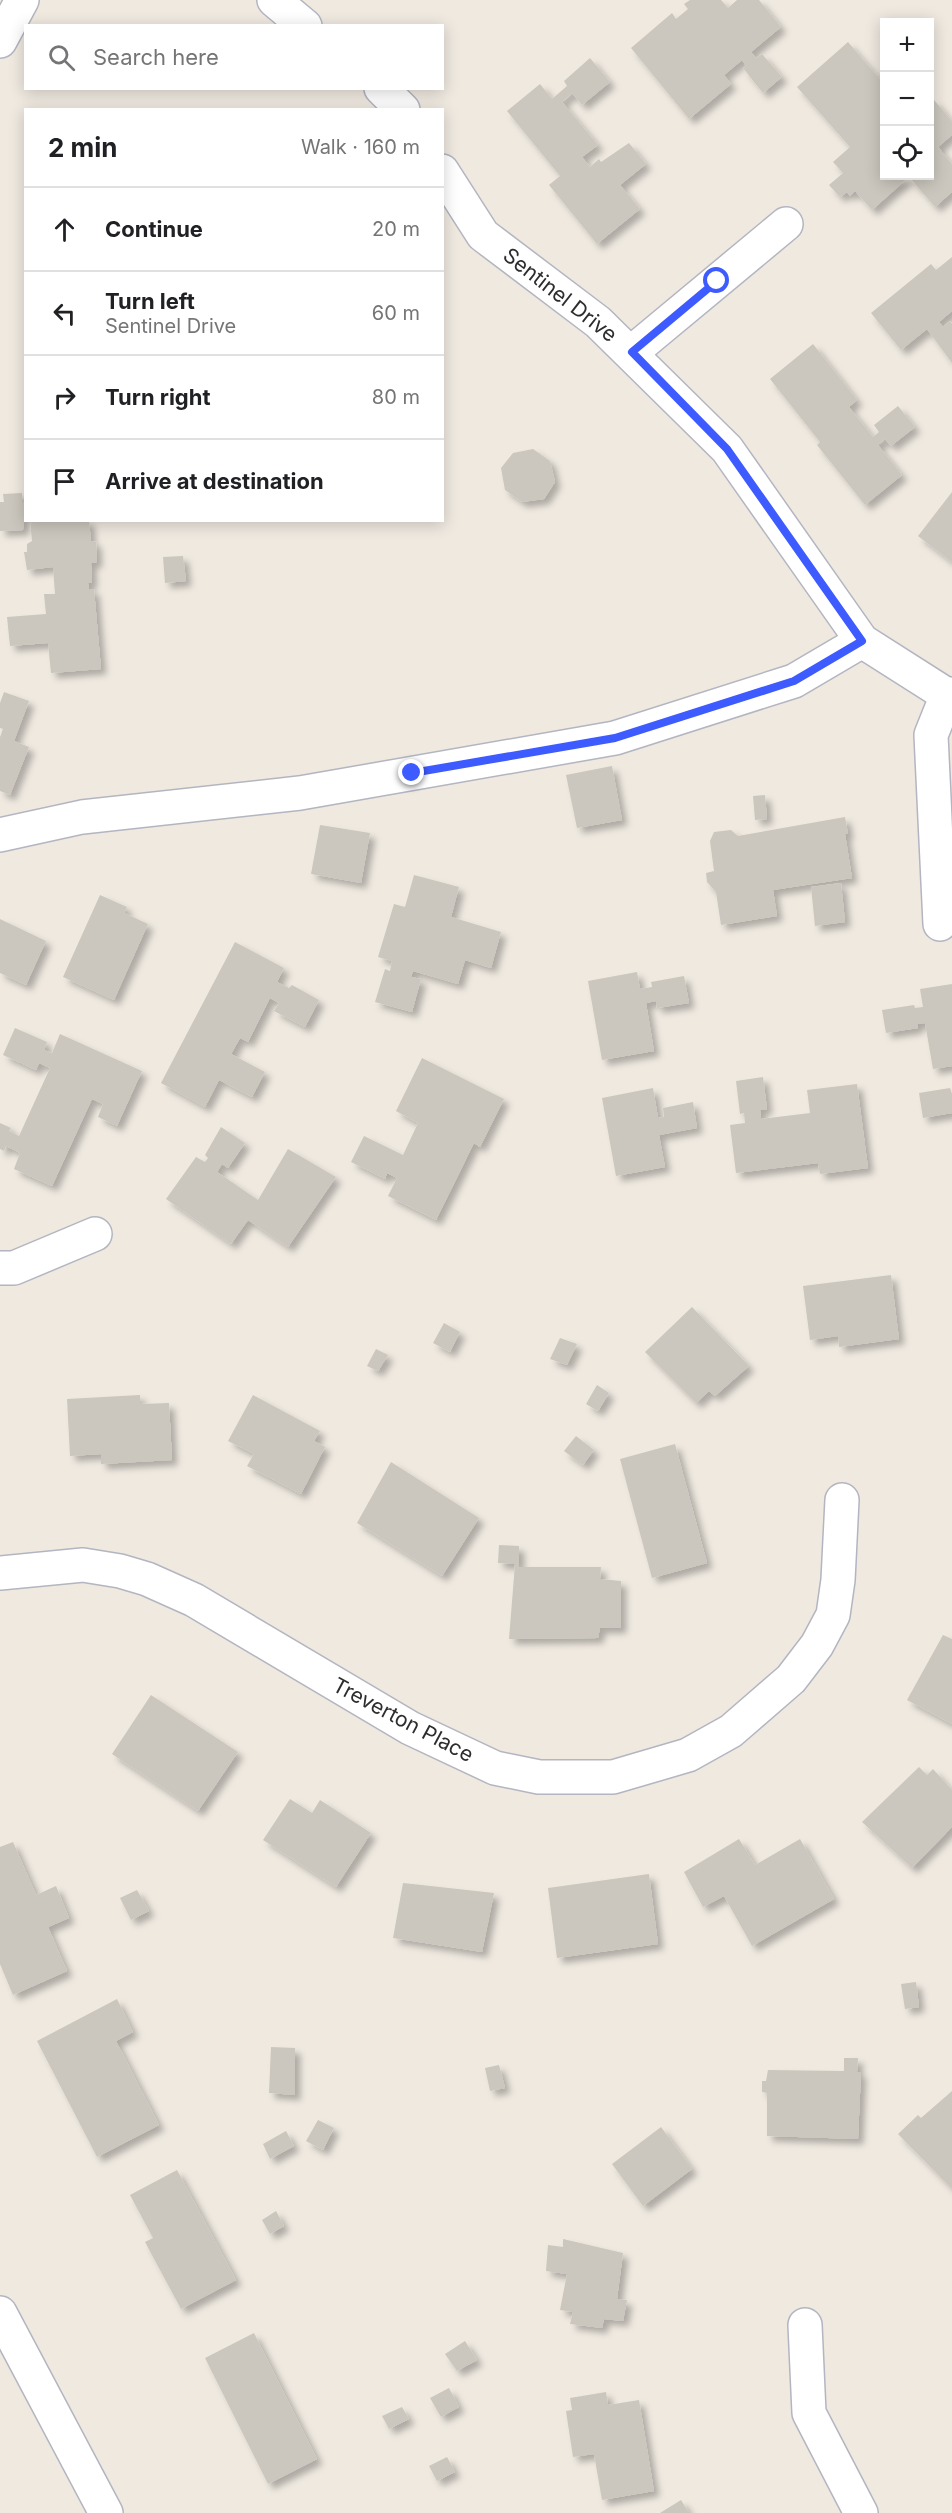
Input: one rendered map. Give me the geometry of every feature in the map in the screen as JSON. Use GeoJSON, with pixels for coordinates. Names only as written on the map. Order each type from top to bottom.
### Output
{"type":"FeatureCollection","features":[{"type":"Feature","properties":{"kind":"street"},"geometry":{"type":"LineString","coordinates":[[274,0],[303,24]]}},
{"type":"Feature","properties":{"kind":"street"},"geometry":{"type":"LineString","coordinates":[[383,90],[402,108]]}},
{"type":"Feature","properties":{"kind":"street","name":"Sentinel Drive"},"geometry":{"type":"LineString","coordinates":[[444,174],[483,235],[598,321],[632,352],[727,449],[862,641],[949,694]]}},
{"type":"Feature","properties":{"kind":"street"},"geometry":{"type":"LineString","coordinates":[[632,352],[786,224]]}},
{"type":"Feature","properties":{"kind":"street"},"geometry":{"type":"LineString","coordinates":[[0,835],[82,817],[300,793],[615,738],[794,681],[862,641]]}},
{"type":"Feature","properties":{"kind":"street"},"geometry":{"type":"LineString","coordinates":[[940,924],[931,735],[949,694]]}},
{"type":"Feature","properties":{"kind":"street"},"geometry":{"type":"LineString","coordinates":[[0,1268],[14,1268],[95,1234]]}},
{"type":"Feature","properties":{"kind":"street","name":"Treverton Place"},"geometry":{"type":"LineString","coordinates":[[0,1573],[83,1565],[120,1571],[147,1579],[194,1600],[410,1728],[495,1768],[539,1777],[613,1777],[688,1755],[731,1731],[791,1679],[816,1645],[833,1616],[838,1580],[842,1500]]}},
{"type":"Feature","properties":{"kind":"street"},"geometry":{"type":"LineString","coordinates":[[0,2313],[106,2513]]}},
{"type":"Feature","properties":{"kind":"street"},"geometry":{"type":"LineString","coordinates":[[805,2325],[809,2413],[861,2513]]}},
{"type":"Feature","properties":{"kind":"building"},"geometry":{"type":"Polygon","coordinates":[[[690,0],[721,0],[728,8],[737,0],[759,0],[781,27],[751,52],[756,58],[762,54],[782,77],[763,93],[743,68],[746,66],[742,60],[724,75],[731,84],[689,119],[631,48],[672,13],[676,19],[688,9],[684,4],[690,0]]]}},
{"type":"Feature","properties":{"kind":"building"},"geometry":{"type":"Polygon","coordinates":[[[848,42],[880,79],[880,180],[906,180],[872,210],[855,191],[850,196],[847,192],[840,197],[829,185],[843,173],[833,162],[850,147],[797,87],[848,42]]]}},
{"type":"Feature","properties":{"kind":"building"},"geometry":{"type":"Polygon","coordinates":[[[590,58],[610,82],[582,105],[572,93],[562,102],[598,145],[582,157],[590,167],[599,159],[601,162],[629,143],[646,164],[620,185],[640,209],[597,244],[549,185],[560,176],[507,111],[540,84],[552,99],[567,86],[564,81],[590,58]]]}},
{"type":"Feature","properties":{"kind":"building"},"geometry":{"type":"Polygon","coordinates":[[[934,100],[952,121],[952,135],[938,147],[952,164],[952,192],[935,207],[912,180],[934,180],[934,100]]]}},
{"type":"Feature","properties":{"kind":"building"},"geometry":{"type":"Polygon","coordinates":[[[952,257],[952,311],[939,322],[943,327],[950,321],[952,324],[952,363],[927,329],[901,350],[871,313],[931,264],[936,270],[952,257]]]}},
{"type":"Feature","properties":{"kind":"building"},"geometry":{"type":"Polygon","coordinates":[[[813,344],[857,400],[849,407],[873,437],[879,432],[874,425],[898,406],[915,427],[891,446],[885,439],[878,445],[902,475],[865,505],[817,445],[820,442],[770,379],[813,344]]]}},
{"type":"Feature","properties":{"kind":"building"},"geometry":{"type":"Polygon","coordinates":[[[533,449],[550,461],[555,482],[544,499],[522,502],[505,490],[501,468],[513,453],[533,449]]]}},
{"type":"Feature","properties":{"kind":"building"},"geometry":{"type":"Polygon","coordinates":[[[952,492],[952,562],[918,536],[952,492]]]}},
{"type":"Feature","properties":{"kind":"building"},"geometry":{"type":"Polygon","coordinates":[[[22,493],[23,530],[0,531],[0,502],[4,502],[3,494],[22,493]]]}},
{"type":"Feature","properties":{"kind":"building"},"geometry":{"type":"Polygon","coordinates":[[[30,522],[89,522],[91,541],[96,542],[97,562],[91,563],[92,583],[88,583],[89,590],[94,589],[101,669],[51,673],[48,643],[10,646],[7,617],[46,614],[44,594],[55,594],[53,567],[27,570],[24,552],[27,552],[27,544],[32,541],[30,522]]]}},
{"type":"Feature","properties":{"kind":"building"},"geometry":{"type":"Polygon","coordinates":[[[183,556],[186,581],[165,583],[163,557],[183,556]]]}},
{"type":"Feature","properties":{"kind":"building"},"geometry":{"type":"Polygon","coordinates":[[[4,692],[29,701],[14,741],[29,747],[10,795],[0,791],[0,737],[3,729],[0,728],[0,703],[4,692]]]}},
{"type":"Feature","properties":{"kind":"building"},"geometry":{"type":"Polygon","coordinates":[[[612,766],[622,820],[577,828],[566,775],[612,766]]]}},
{"type":"Feature","properties":{"kind":"building"},"geometry":{"type":"Polygon","coordinates":[[[765,795],[767,819],[755,820],[753,796],[765,795]]]}},
{"type":"Feature","properties":{"kind":"building"},"geometry":{"type":"Polygon","coordinates":[[[845,817],[848,834],[845,834],[852,878],[773,890],[777,916],[721,925],[716,892],[707,882],[706,873],[714,871],[710,841],[714,832],[731,830],[738,836],[845,817]]]}},
{"type":"Feature","properties":{"kind":"building"},"geometry":{"type":"Polygon","coordinates":[[[320,825],[370,833],[361,883],[311,874],[320,825]]]}},
{"type":"Feature","properties":{"kind":"building"},"geometry":{"type":"Polygon","coordinates":[[[414,875],[459,887],[451,917],[501,932],[491,968],[465,960],[458,984],[413,971],[411,977],[421,979],[412,1012],[375,1002],[385,969],[390,971],[392,961],[378,957],[394,904],[405,907],[414,875]]]}},
{"type":"Feature","properties":{"kind":"building"},"geometry":{"type":"Polygon","coordinates":[[[841,883],[845,922],[815,926],[811,887],[841,883]]]}},
{"type":"Feature","properties":{"kind":"building"},"geometry":{"type":"Polygon","coordinates":[[[100,895],[127,907],[124,913],[148,924],[114,1000],[63,977],[100,895]]]}},
{"type":"Feature","properties":{"kind":"building"},"geometry":{"type":"Polygon","coordinates":[[[0,919],[46,941],[26,985],[0,973],[0,919]]]}},
{"type":"Feature","properties":{"kind":"building"},"geometry":{"type":"Polygon","coordinates":[[[235,942],[284,968],[277,982],[289,988],[292,985],[319,1000],[305,1027],[274,1011],[279,1003],[270,998],[248,1042],[240,1038],[231,1054],[265,1072],[252,1097],[219,1080],[205,1107],[161,1083],[235,942]]]}},
{"type":"Feature","properties":{"kind":"building"},"geometry":{"type":"Polygon","coordinates":[[[637,972],[640,989],[652,987],[651,982],[684,976],[689,1003],[657,1008],[656,1001],[646,1003],[654,1051],[602,1060],[588,981],[637,972]]]}},
{"type":"Feature","properties":{"kind":"building"},"geometry":{"type":"Polygon","coordinates":[[[952,984],[952,1066],[933,1069],[925,1023],[917,1024],[918,1028],[886,1033],[882,1010],[914,1005],[915,1008],[923,1007],[920,989],[952,984]]]}},
{"type":"Feature","properties":{"kind":"building"},"geometry":{"type":"Polygon","coordinates":[[[15,1028],[47,1042],[44,1050],[52,1053],[60,1034],[142,1071],[117,1126],[98,1117],[103,1104],[92,1099],[52,1186],[14,1169],[20,1153],[6,1146],[4,1151],[0,1149],[0,1123],[11,1128],[9,1131],[19,1136],[50,1068],[39,1063],[36,1070],[3,1055],[15,1028]]]}},
{"type":"Feature","properties":{"kind":"building"},"geometry":{"type":"Polygon","coordinates":[[[422,1058],[504,1099],[480,1147],[474,1143],[436,1220],[388,1196],[397,1178],[387,1173],[385,1179],[351,1162],[364,1136],[403,1155],[418,1123],[396,1111],[422,1058]]]}},
{"type":"Feature","properties":{"kind":"building"},"geometry":{"type":"Polygon","coordinates":[[[763,1077],[767,1109],[760,1110],[761,1119],[810,1113],[807,1090],[857,1084],[868,1168],[820,1174],[818,1163],[736,1173],[730,1125],[745,1123],[744,1113],[740,1114],[736,1081],[763,1077]]]}},
{"type":"Feature","properties":{"kind":"building"},"geometry":{"type":"Polygon","coordinates":[[[653,1088],[658,1118],[664,1117],[663,1108],[693,1102],[697,1128],[659,1135],[665,1167],[616,1176],[602,1098],[653,1088]]]}},
{"type":"Feature","properties":{"kind":"building"},"geometry":{"type":"Polygon","coordinates":[[[950,1088],[952,1113],[923,1118],[919,1093],[950,1088]]]}},
{"type":"Feature","properties":{"kind":"building"},"geometry":{"type":"Polygon","coordinates":[[[221,1127],[245,1143],[228,1168],[222,1164],[217,1172],[258,1200],[288,1149],[336,1177],[288,1247],[248,1220],[231,1244],[166,1199],[196,1157],[205,1162],[208,1158],[205,1155],[221,1127]]]}},
{"type":"Feature","properties":{"kind":"building"},"geometry":{"type":"Polygon","coordinates":[[[891,1275],[899,1339],[839,1347],[838,1336],[810,1340],[803,1286],[891,1275]]]}},
{"type":"Feature","properties":{"kind":"building"},"geometry":{"type":"Polygon","coordinates":[[[692,1307],[749,1366],[715,1396],[709,1391],[696,1403],[645,1352],[692,1307]]]}},
{"type":"Feature","properties":{"kind":"building"},"geometry":{"type":"Polygon","coordinates":[[[444,1323],[460,1332],[450,1352],[433,1343],[444,1323]]]}},
{"type":"Feature","properties":{"kind":"building"},"geometry":{"type":"Polygon","coordinates":[[[560,1338],[577,1344],[567,1365],[550,1359],[560,1338]]]}},
{"type":"Feature","properties":{"kind":"building"},"geometry":{"type":"Polygon","coordinates":[[[376,1349],[388,1355],[378,1371],[367,1366],[376,1349]]]}},
{"type":"Feature","properties":{"kind":"building"},"geometry":{"type":"Polygon","coordinates":[[[597,1385],[609,1393],[598,1411],[586,1404],[597,1385]]]}},
{"type":"Feature","properties":{"kind":"building"},"geometry":{"type":"Polygon","coordinates":[[[140,1395],[140,1404],[169,1403],[172,1460],[101,1464],[101,1454],[70,1456],[67,1399],[140,1395]]]}},
{"type":"Feature","properties":{"kind":"building"},"geometry":{"type":"Polygon","coordinates":[[[253,1395],[320,1431],[314,1441],[325,1447],[301,1494],[247,1466],[254,1454],[228,1441],[253,1395]]]}},
{"type":"Feature","properties":{"kind":"building"},"geometry":{"type":"Polygon","coordinates":[[[576,1436],[594,1450],[583,1465],[564,1451],[576,1436]]]}},
{"type":"Feature","properties":{"kind":"building"},"geometry":{"type":"Polygon","coordinates":[[[675,1444],[707,1563],[652,1578],[620,1459],[675,1444]]]}},
{"type":"Feature","properties":{"kind":"building"},"geometry":{"type":"Polygon","coordinates":[[[391,1462],[479,1518],[442,1576],[357,1523],[391,1462]]]}},
{"type":"Feature","properties":{"kind":"building"},"geometry":{"type":"Polygon","coordinates":[[[499,1545],[519,1546],[519,1567],[601,1567],[600,1579],[621,1581],[621,1628],[600,1628],[598,1638],[509,1639],[515,1564],[498,1563],[499,1545]]]}},
{"type":"Feature","properties":{"kind":"building"},"geometry":{"type":"Polygon","coordinates":[[[943,1635],[952,1639],[952,1724],[907,1700],[943,1635]]]}},
{"type":"Feature","properties":{"kind":"building"},"geometry":{"type":"Polygon","coordinates":[[[151,1695],[238,1752],[198,1811],[112,1754],[151,1695]]]}},
{"type":"Feature","properties":{"kind":"building"},"geometry":{"type":"Polygon","coordinates":[[[919,1767],[927,1775],[933,1769],[952,1790],[952,1827],[912,1868],[862,1822],[919,1767]]]}},
{"type":"Feature","properties":{"kind":"building"},"geometry":{"type":"Polygon","coordinates":[[[290,1799],[312,1813],[320,1800],[371,1833],[336,1887],[263,1840],[290,1799]]]}},
{"type":"Feature","properties":{"kind":"building"},"geometry":{"type":"Polygon","coordinates":[[[739,1839],[755,1865],[800,1839],[834,1899],[752,1946],[724,1896],[703,1907],[684,1872],[739,1839]]]}},
{"type":"Feature","properties":{"kind":"building"},"geometry":{"type":"Polygon","coordinates":[[[13,1842],[36,1895],[56,1886],[69,1918],[48,1927],[67,1971],[13,1995],[0,1964],[0,1847],[13,1842]]]}},
{"type":"Feature","properties":{"kind":"building"},"geometry":{"type":"Polygon","coordinates":[[[649,1874],[658,1944],[557,1958],[548,1888],[649,1874]]]}},
{"type":"Feature","properties":{"kind":"building"},"geometry":{"type":"Polygon","coordinates":[[[403,1883],[494,1893],[482,1952],[393,1938],[403,1883]]]}},
{"type":"Feature","properties":{"kind":"building"},"geometry":{"type":"Polygon","coordinates":[[[137,1890],[149,1911],[131,1920],[120,1898],[137,1890]]]}},
{"type":"Feature","properties":{"kind":"building"},"geometry":{"type":"Polygon","coordinates":[[[916,1982],[919,2007],[905,2009],[901,1984],[916,1982]]]}},
{"type":"Feature","properties":{"kind":"building"},"geometry":{"type":"Polygon","coordinates":[[[117,1999],[133,2032],[116,2041],[159,2125],[97,2157],[37,2041],[117,1999]]]}},
{"type":"Feature","properties":{"kind":"building"},"geometry":{"type":"Polygon","coordinates":[[[271,2047],[295,2048],[295,2095],[269,2093],[271,2047]]]}},
{"type":"Feature","properties":{"kind":"building"},"geometry":{"type":"Polygon","coordinates":[[[844,2058],[858,2058],[857,2072],[861,2072],[858,2139],[767,2136],[767,2093],[762,2092],[762,2081],[766,2081],[768,2070],[844,2071],[844,2058]]]}},
{"type":"Feature","properties":{"kind":"building"},"geometry":{"type":"Polygon","coordinates":[[[499,2065],[505,2088],[490,2091],[485,2068],[499,2065]]]}},
{"type":"Feature","properties":{"kind":"building"},"geometry":{"type":"Polygon","coordinates":[[[952,2091],[952,2189],[898,2134],[918,2115],[921,2118],[952,2091]]]}},
{"type":"Feature","properties":{"kind":"building"},"geometry":{"type":"Polygon","coordinates":[[[318,2120],[334,2128],[323,2150],[306,2141],[318,2120]]]}},
{"type":"Feature","properties":{"kind":"building"},"geometry":{"type":"Polygon","coordinates":[[[661,2127],[692,2169],[643,2206],[612,2164],[661,2127]]]}},
{"type":"Feature","properties":{"kind":"building"},"geometry":{"type":"Polygon","coordinates":[[[286,2131],[294,2146],[270,2159],[263,2144],[286,2131]]]}},
{"type":"Feature","properties":{"kind":"building"},"geometry":{"type":"Polygon","coordinates":[[[177,2170],[236,2280],[181,2309],[145,2242],[153,2238],[130,2195],[177,2170]]]}},
{"type":"Feature","properties":{"kind":"building"},"geometry":{"type":"Polygon","coordinates":[[[276,2211],[284,2226],[270,2234],[262,2220],[276,2211]]]}},
{"type":"Feature","properties":{"kind":"building"},"geometry":{"type":"Polygon","coordinates":[[[563,2239],[623,2253],[617,2299],[627,2300],[623,2321],[604,2319],[602,2328],[570,2324],[573,2312],[560,2310],[567,2274],[546,2271],[548,2245],[563,2247],[563,2239]]]}},
{"type":"Feature","properties":{"kind":"building"},"geometry":{"type":"Polygon","coordinates":[[[254,2333],[317,2459],[268,2484],[205,2358],[254,2333]]]}},
{"type":"Feature","properties":{"kind":"building"},"geometry":{"type":"Polygon","coordinates":[[[465,2341],[477,2360],[457,2371],[445,2354],[465,2341]]]}},
{"type":"Feature","properties":{"kind":"building"},"geometry":{"type":"Polygon","coordinates":[[[449,2388],[459,2407],[441,2417],[430,2398],[449,2388]]]}},
{"type":"Feature","properties":{"kind":"building"},"geometry":{"type":"Polygon","coordinates":[[[606,2392],[608,2405],[639,2400],[654,2491],[602,2500],[594,2454],[573,2457],[566,2411],[572,2410],[570,2398],[606,2392]]]}},
{"type":"Feature","properties":{"kind":"building"},"geometry":{"type":"Polygon","coordinates":[[[402,2407],[409,2419],[389,2429],[382,2416],[402,2407]]]}},
{"type":"Feature","properties":{"kind":"building"},"geometry":{"type":"Polygon","coordinates":[[[447,2457],[455,2472],[437,2481],[429,2466],[447,2457]]]}},
{"type":"Feature","properties":{"kind":"building"},"geometry":{"type":"Polygon","coordinates":[[[681,2500],[689,2513],[660,2513],[681,2500]]]}},
{"type":"Feature","properties":{"kind":"route"},"geometry":{"type":"LineString","coordinates":[[412,773],[615,738],[794,681],[862,641],[727,449],[632,352],[717,281]]}}]}
